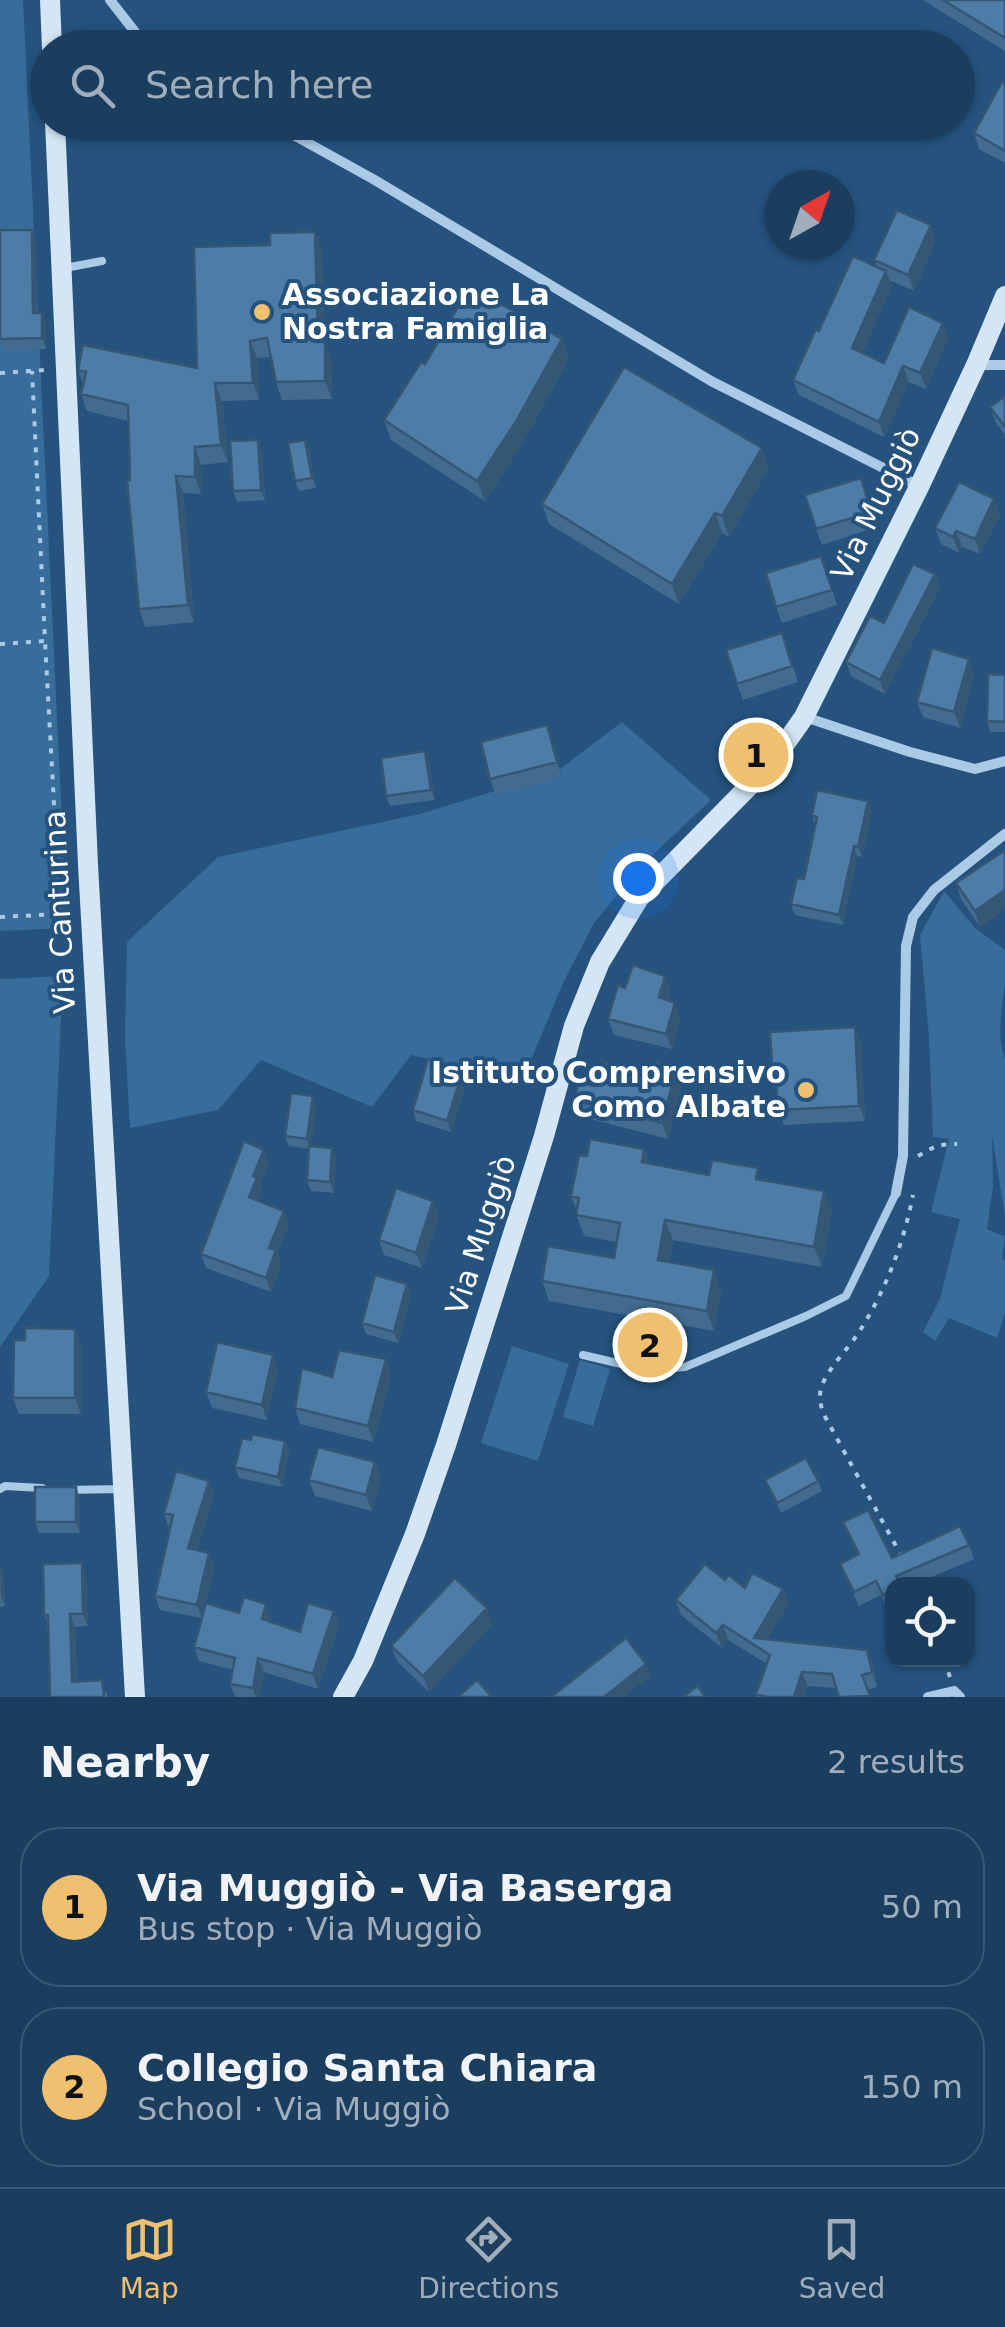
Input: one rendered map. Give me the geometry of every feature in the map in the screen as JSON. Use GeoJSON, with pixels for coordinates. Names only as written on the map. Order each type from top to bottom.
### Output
{"type":"FeatureCollection","features":[{"type":"Feature","properties":{"kind":"main road"},"geometry":{"type":"LineString","coordinates":[[50,0],[51,30]]}},
{"type":"Feature","properties":{"kind":"main road","name":"Via Canturina"},"geometry":{"type":"LineString","coordinates":[[56,140],[88,866],[136,1695]]}},
{"type":"Feature","properties":{"kind":"main road","name":"Via Muggiò"},"geometry":{"type":"LineString","coordinates":[[343,1697],[364,1661],[415,1534],[544,1136],[574,1026],[600,962],[638,898],[770,765],[804,717],[919,486],[1005,296]]}},
{"type":"Feature","properties":{"kind":"street"},"geometry":{"type":"LineString","coordinates":[[110,0],[134,30]]}},
{"type":"Feature","properties":{"kind":"street"},"geometry":{"type":"LineString","coordinates":[[303,140],[711,381],[919,486]]}},
{"type":"Feature","properties":{"kind":"street"},"geometry":{"type":"LineString","coordinates":[[976,365],[1005,365]]}},
{"type":"Feature","properties":{"kind":"street"},"geometry":{"type":"LineString","coordinates":[[804,717],[975,769],[1005,761]]}},
{"type":"Feature","properties":{"kind":"street"},"geometry":{"type":"LineString","coordinates":[[896,1193],[903,1156],[906,946],[913,917],[955,871],[1005,834]]}},
{"type":"Feature","properties":{"kind":"street"},"geometry":{"type":"LineString","coordinates":[[928,1697],[957,1694]]}},
{"type":"Feature","properties":{"kind":"lane"},"geometry":{"type":"LineString","coordinates":[[61,269],[102,261]]}},
{"type":"Feature","properties":{"kind":"lane"},"geometry":{"type":"LineString","coordinates":[[583,1354],[648,1370],[685,1366],[846,1296],[896,1193]]}},
{"type":"Feature","properties":{"kind":"lane"},"geometry":{"type":"LineString","coordinates":[[0,1489],[45,1488]]}},
{"type":"Feature","properties":{"kind":"lane"},"geometry":{"type":"LineString","coordinates":[[64,1490],[122,1489]]}},
{"type":"Feature","properties":{"kind":"lane"},"geometry":{"type":"LineString","coordinates":[[957,1694],[961,1681]]}},
{"type":"Feature","properties":{"kind":"path"},"geometry":{"type":"LineString","coordinates":[[0,372],[66,369]]}},
{"type":"Feature","properties":{"kind":"path"},"geometry":{"type":"LineString","coordinates":[[0,917],[60,914],[32,371]]}},
{"type":"Feature","properties":{"kind":"path"},"geometry":{"type":"LineString","coordinates":[[0,644],[45,641]]}},
{"type":"Feature","properties":{"kind":"path"},"geometry":{"type":"LineString","coordinates":[[903,1156],[919,1156],[940,1144],[957,1144]]}},
{"type":"Feature","properties":{"kind":"path"},"geometry":{"type":"LineString","coordinates":[[900,1173],[916,1177],[908,1224],[880,1293],[823,1384],[819,1398],[824,1414],[905,1562]]}},
{"type":"Feature","properties":{"kind":"shaded area"},"geometry":{"type":"Polygon","coordinates":[[[0,0],[23,0],[67,928],[0,931],[0,0]]]}},
{"type":"Feature","properties":{"kind":"shaded area"},"geometry":{"type":"Polygon","coordinates":[[[622,722],[711,800],[643,864],[594,923],[564,981],[523,1079],[411,1055],[372,1107],[261,1060],[218,1110],[130,1128],[125,1038],[127,942],[218,857],[420,814],[556,772],[622,722]]]}},
{"type":"Feature","properties":{"kind":"shaded area"},"geometry":{"type":"Polygon","coordinates":[[[944,891],[975,928],[1005,950],[1000,1031],[1005,1059],[1005,1216],[992,1135],[993,1186],[987,1229],[1005,1237],[1005,1313],[997,1338],[949,1318],[935,1341],[923,1332],[940,1299],[960,1219],[931,1212],[949,1139],[933,1137],[920,935],[944,891]]]}},
{"type":"Feature","properties":{"kind":"shaded area"},"geometry":{"type":"Polygon","coordinates":[[[63,976],[49,1276],[0,1347],[0,979],[63,976]]]}},
{"type":"Feature","properties":{"kind":"shaded area"},"geometry":{"type":"Polygon","coordinates":[[[512,1346],[569,1364],[538,1461],[481,1443],[512,1346]]]}},
{"type":"Feature","properties":{"kind":"shaded area"},"geometry":{"type":"Polygon","coordinates":[[[580,1360],[610,1369],[593,1426],[563,1417],[580,1360]]]}},
{"type":"Feature","properties":{"kind":"building"},"geometry":{"type":"Polygon","coordinates":[[[943,0],[1005,0],[1005,38],[943,0]]]}},
{"type":"Feature","properties":{"kind":"building"},"geometry":{"type":"Polygon","coordinates":[[[1002,82],[1005,151],[975,131],[1002,82]]]}},
{"type":"Feature","properties":{"kind":"building"},"geometry":{"type":"Polygon","coordinates":[[[897,210],[931,225],[908,275],[874,260],[897,210]]]}},
{"type":"Feature","properties":{"kind":"building"},"geometry":{"type":"Polygon","coordinates":[[[0,230],[32,230],[33,313],[42,313],[42,338],[0,339],[0,230]]]}},
{"type":"Feature","properties":{"kind":"building"},"geometry":{"type":"Polygon","coordinates":[[[315,232],[318,342],[325,342],[325,381],[276,382],[267,338],[250,341],[253,383],[215,383],[221,445],[195,447],[195,477],[176,476],[188,605],[139,609],[127,480],[128,405],[81,394],[86,372],[78,370],[83,345],[197,368],[194,247],[270,245],[270,233],[315,232]]]}},
{"type":"Feature","properties":{"kind":"building"},"geometry":{"type":"Polygon","coordinates":[[[855,257],[886,271],[852,348],[884,363],[909,307],[943,323],[920,373],[903,366],[879,422],[793,380],[816,329],[819,331],[855,257]]]}},
{"type":"Feature","properties":{"kind":"building"},"geometry":{"type":"Polygon","coordinates":[[[470,286],[562,339],[477,481],[384,420],[421,362],[425,364],[470,286]]]}},
{"type":"Feature","properties":{"kind":"building"},"geometry":{"type":"Polygon","coordinates":[[[624,367],[762,448],[722,516],[715,513],[672,584],[542,504],[624,367]]]}},
{"type":"Feature","properties":{"kind":"building"},"geometry":{"type":"Polygon","coordinates":[[[1005,396],[1005,427],[990,407],[1005,396]]]}},
{"type":"Feature","properties":{"kind":"building"},"geometry":{"type":"Polygon","coordinates":[[[258,440],[261,490],[233,491],[230,441],[258,440]]]}},
{"type":"Feature","properties":{"kind":"building"},"geometry":{"type":"Polygon","coordinates":[[[305,440],[312,478],[295,481],[288,443],[305,440]]]}},
{"type":"Feature","properties":{"kind":"building"},"geometry":{"type":"Polygon","coordinates":[[[861,478],[871,512],[816,529],[805,495],[861,478]]]}},
{"type":"Feature","properties":{"kind":"building"},"geometry":{"type":"Polygon","coordinates":[[[959,482],[994,499],[975,539],[956,531],[953,537],[935,528],[959,482]]]}},
{"type":"Feature","properties":{"kind":"building"},"geometry":{"type":"Polygon","coordinates":[[[821,556],[832,590],[776,607],[766,573],[821,556]]]}},
{"type":"Feature","properties":{"kind":"building"},"geometry":{"type":"Polygon","coordinates":[[[913,564],[935,574],[880,680],[846,662],[870,616],[884,623],[913,564]]]}},
{"type":"Feature","properties":{"kind":"building"},"geometry":{"type":"Polygon","coordinates":[[[782,633],[792,666],[737,684],[726,650],[782,633]]]}},
{"type":"Feature","properties":{"kind":"building"},"geometry":{"type":"Polygon","coordinates":[[[932,648],[969,659],[954,712],[917,702],[932,648]]]}},
{"type":"Feature","properties":{"kind":"building"},"geometry":{"type":"Polygon","coordinates":[[[988,674],[1005,675],[1005,722],[987,721],[988,674]]]}},
{"type":"Feature","properties":{"kind":"building"},"geometry":{"type":"Polygon","coordinates":[[[547,725],[557,762],[490,779],[481,742],[547,725]]]}},
{"type":"Feature","properties":{"kind":"building"},"geometry":{"type":"Polygon","coordinates":[[[425,751],[431,790],[386,796],[381,758],[425,751]]]}},
{"type":"Feature","properties":{"kind":"building"},"geometry":{"type":"Polygon","coordinates":[[[817,790],[868,801],[839,915],[791,904],[797,878],[804,879],[817,817],[812,815],[817,790]]]}},
{"type":"Feature","properties":{"kind":"building"},"geometry":{"type":"Polygon","coordinates":[[[1005,850],[1005,890],[975,911],[956,883],[1005,850]]]}},
{"type":"Feature","properties":{"kind":"building"},"geometry":{"type":"Polygon","coordinates":[[[633,965],[665,976],[659,997],[675,1003],[666,1034],[608,1019],[618,985],[625,988],[633,965]]]}},
{"type":"Feature","properties":{"kind":"building"},"geometry":{"type":"Polygon","coordinates":[[[855,1027],[859,1106],[778,1110],[770,1032],[855,1027]]]}},
{"type":"Feature","properties":{"kind":"building"},"geometry":{"type":"Polygon","coordinates":[[[428,1059],[463,1070],[447,1121],[413,1110],[428,1059]]]}},
{"type":"Feature","properties":{"kind":"building"},"geometry":{"type":"Polygon","coordinates":[[[601,1061],[651,1074],[654,1061],[677,1067],[662,1123],[573,1100],[579,1082],[594,1086],[601,1061]]]}},
{"type":"Feature","properties":{"kind":"building"},"geometry":{"type":"Polygon","coordinates":[[[291,1093],[313,1096],[307,1139],[285,1136],[291,1093]]]}},
{"type":"Feature","properties":{"kind":"building"},"geometry":{"type":"Polygon","coordinates":[[[590,1139],[644,1149],[642,1162],[709,1175],[712,1160],[758,1168],[756,1179],[824,1191],[814,1247],[665,1220],[658,1260],[714,1270],[707,1311],[542,1281],[548,1246],[614,1258],[620,1223],[576,1215],[579,1198],[571,1196],[579,1155],[587,1156],[590,1139]]]}},
{"type":"Feature","properties":{"kind":"building"},"geometry":{"type":"Polygon","coordinates":[[[244,1141],[264,1150],[249,1197],[284,1211],[269,1248],[276,1250],[266,1278],[201,1254],[244,1141]]]}},
{"type":"Feature","properties":{"kind":"building"},"geometry":{"type":"Polygon","coordinates":[[[309,1146],[332,1148],[330,1182],[307,1180],[309,1146]]]}},
{"type":"Feature","properties":{"kind":"building"},"geometry":{"type":"Polygon","coordinates":[[[396,1188],[433,1201],[416,1253],[379,1240],[396,1188]]]}},
{"type":"Feature","properties":{"kind":"building"},"geometry":{"type":"Polygon","coordinates":[[[375,1275],[407,1284],[394,1332],[362,1323],[375,1275]]]}},
{"type":"Feature","properties":{"kind":"building"},"geometry":{"type":"Polygon","coordinates":[[[25,1328],[75,1329],[75,1398],[13,1398],[14,1340],[25,1340],[25,1328]]]}},
{"type":"Feature","properties":{"kind":"building"},"geometry":{"type":"Polygon","coordinates":[[[217,1342],[273,1355],[262,1405],[206,1392],[217,1342]]]}},
{"type":"Feature","properties":{"kind":"building"},"geometry":{"type":"Polygon","coordinates":[[[339,1350],[386,1359],[368,1426],[295,1408],[302,1368],[332,1377],[339,1350]]]}},
{"type":"Feature","properties":{"kind":"building"},"geometry":{"type":"Polygon","coordinates":[[[252,1434],[285,1441],[278,1477],[235,1467],[242,1438],[251,1440],[252,1434]]]}},
{"type":"Feature","properties":{"kind":"building"},"geometry":{"type":"Polygon","coordinates":[[[318,1447],[375,1462],[366,1495],[309,1480],[318,1447]]]}},
{"type":"Feature","properties":{"kind":"building"},"geometry":{"type":"Polygon","coordinates":[[[806,1458],[818,1481],[777,1503],[765,1480],[806,1458]]]}},
{"type":"Feature","properties":{"kind":"building"},"geometry":{"type":"Polygon","coordinates":[[[176,1471],[209,1481],[188,1548],[209,1553],[197,1605],[155,1596],[173,1515],[164,1513],[176,1471]]]}},
{"type":"Feature","properties":{"kind":"building"},"geometry":{"type":"Polygon","coordinates":[[[35,1487],[76,1487],[76,1522],[35,1522],[35,1487]]]}},
{"type":"Feature","properties":{"kind":"building"},"geometry":{"type":"Polygon","coordinates":[[[868,1510],[892,1558],[960,1526],[969,1545],[896,1577],[885,1577],[883,1595],[876,1581],[854,1592],[840,1564],[859,1554],[843,1522],[868,1510]]]}},
{"type":"Feature","properties":{"kind":"building"},"geometry":{"type":"Polygon","coordinates":[[[82,1563],[83,1614],[70,1614],[72,1682],[102,1680],[104,1697],[50,1697],[43,1564],[82,1563]]]}},
{"type":"Feature","properties":{"kind":"building"},"geometry":{"type":"Polygon","coordinates":[[[705,1564],[725,1580],[729,1575],[745,1588],[752,1573],[783,1589],[754,1638],[867,1650],[872,1672],[862,1675],[870,1696],[839,1697],[832,1674],[802,1672],[794,1697],[756,1694],[770,1655],[723,1625],[716,1633],[676,1600],[705,1564]]]}},
{"type":"Feature","properties":{"kind":"building"},"geometry":{"type":"Polygon","coordinates":[[[455,1578],[487,1608],[423,1676],[391,1646],[455,1578]]]}},
{"type":"Feature","properties":{"kind":"building"},"geometry":{"type":"Polygon","coordinates":[[[244,1597],[266,1604],[262,1619],[300,1632],[308,1603],[334,1611],[313,1674],[258,1658],[253,1688],[230,1684],[235,1658],[194,1647],[206,1603],[239,1613],[244,1597]]]}},
{"type":"Feature","properties":{"kind":"building"},"geometry":{"type":"Polygon","coordinates":[[[626,1638],[646,1664],[604,1697],[551,1697],[626,1638]]]}},
{"type":"Feature","properties":{"kind":"building"},"geometry":{"type":"Polygon","coordinates":[[[477,1680],[492,1697],[458,1697],[477,1680]]]}},
{"type":"Feature","properties":{"kind":"building"},"geometry":{"type":"Polygon","coordinates":[[[697,1686],[706,1697],[683,1697],[697,1686]]]}},
{"type":"Feature","properties":{"kind":"place","name":"Associazione La Nostra Famiglia"},"geometry":{"type":"Point","coordinates":[262,312]}},
{"type":"Feature","properties":{"kind":"place","name":"Via Muggiò - Via Baserga"},"geometry":{"type":"Point","coordinates":[756,755]}},
{"type":"Feature","properties":{"kind":"place","name":"Istituto Comprensivo Como Albate"},"geometry":{"type":"Point","coordinates":[806,1090]}},
{"type":"Feature","properties":{"kind":"place","name":"Collegio Santa Chiara"},"geometry":{"type":"Point","coordinates":[650,1345]}}]}
